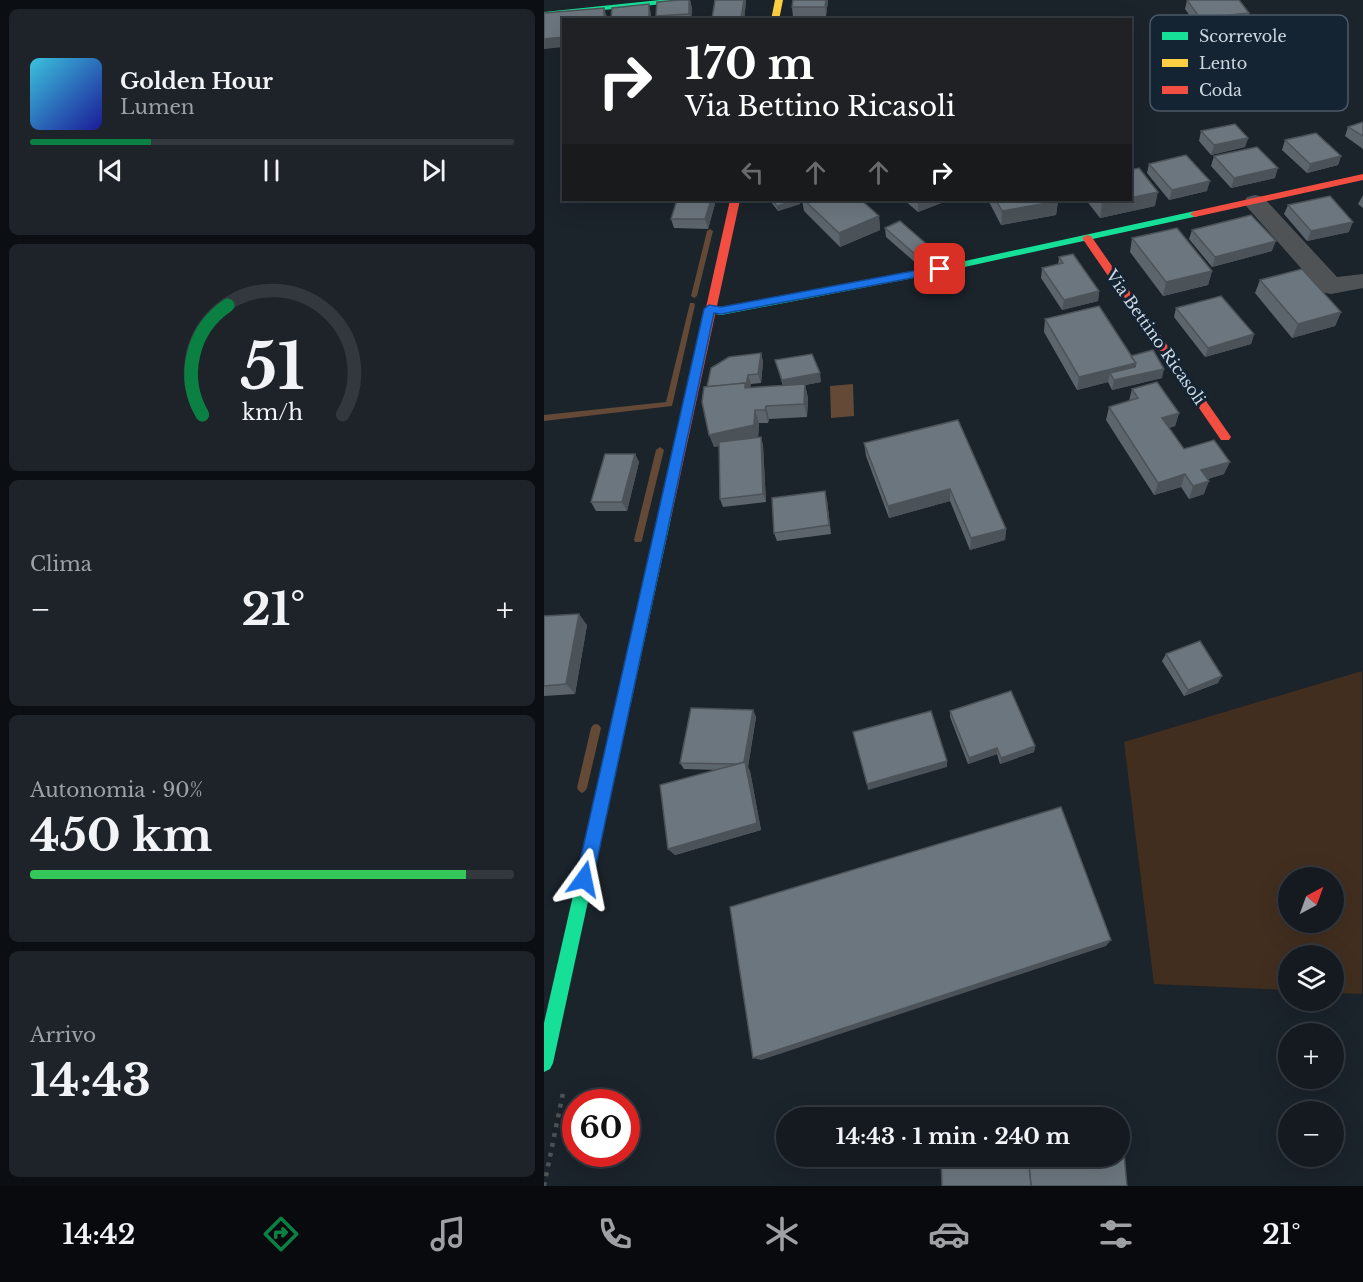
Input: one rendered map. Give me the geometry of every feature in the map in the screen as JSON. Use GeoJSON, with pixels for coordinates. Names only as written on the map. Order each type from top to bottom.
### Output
{"type":"FeatureCollection","features":[{"type":"Feature","properties":{"kind":"street"},"geometry":{"type":"LineString","coordinates":[[544,14],[683,0]]}},
{"type":"Feature","properties":{"kind":"street"},"geometry":{"type":"LineString","coordinates":[[775,18],[779,0]]}},
{"type":"Feature","properties":{"kind":"street"},"geometry":{"type":"LineString","coordinates":[[709,309],[721,311],[874,282],[1363,177]]}},
{"type":"Feature","properties":{"kind":"street"},"geometry":{"type":"LineString","coordinates":[[544,1063],[709,309],[735,201]]}},
{"type":"Feature","properties":{"kind":"street"},"geometry":{"type":"LineString","coordinates":[[1255,202],[1331,286],[1359,281]]}},
{"type":"Feature","properties":{"kind":"street","name":"Via Bettino Ricasoli"},"geometry":{"type":"LineString","coordinates":[[1087,238],[1225,437]]}},
{"type":"Feature","properties":{"kind":"shaded area"},"geometry":{"type":"Polygon","coordinates":[[[853,384],[854,416],[831,418],[830,386],[853,384]]]}},
{"type":"Feature","properties":{"kind":"shaded area"},"geometry":{"type":"Polygon","coordinates":[[[1362,671],[1362,994],[1344,993],[1344,945],[1278,945],[1278,990],[1154,984],[1124,742],[1362,671]]]}},
{"type":"Feature","properties":{"kind":"building"},"geometry":{"type":"Polygon","coordinates":[[[689,0],[689,14],[656,16],[657,2],[689,0]]]}},
{"type":"Feature","properties":{"kind":"building"},"geometry":{"type":"Polygon","coordinates":[[[715,0],[744,0],[741,18],[712,18],[715,0]]]}},
{"type":"Feature","properties":{"kind":"building"},"geometry":{"type":"Polygon","coordinates":[[[793,0],[826,0],[825,7],[792,7],[793,0]]]}},
{"type":"Feature","properties":{"kind":"building"},"geometry":{"type":"Polygon","coordinates":[[[1187,0],[1239,0],[1249,13],[1229,15],[1198,15],[1187,0]]]}},
{"type":"Feature","properties":{"kind":"building"},"geometry":{"type":"Polygon","coordinates":[[[649,4],[649,18],[611,18],[612,8],[649,4]]]}},
{"type":"Feature","properties":{"kind":"building"},"geometry":{"type":"Polygon","coordinates":[[[604,8],[604,18],[562,18],[562,37],[544,39],[544,13],[604,8]]]}},
{"type":"Feature","properties":{"kind":"building"},"geometry":{"type":"Polygon","coordinates":[[[1363,122],[1363,136],[1348,127],[1363,122]]]}},
{"type":"Feature","properties":{"kind":"building"},"geometry":{"type":"Polygon","coordinates":[[[1235,124],[1248,138],[1214,145],[1201,131],[1235,124]]]}},
{"type":"Feature","properties":{"kind":"building"},"geometry":{"type":"Polygon","coordinates":[[[1316,133],[1341,156],[1310,164],[1285,140],[1316,133]]]}},
{"type":"Feature","properties":{"kind":"building"},"geometry":{"type":"Polygon","coordinates":[[[1257,147],[1278,168],[1234,178],[1214,156],[1257,147]]]}},
{"type":"Feature","properties":{"kind":"building"},"geometry":{"type":"Polygon","coordinates":[[[1186,155],[1210,181],[1172,190],[1149,164],[1186,155]]]}},
{"type":"Feature","properties":{"kind":"building"},"geometry":{"type":"Polygon","coordinates":[[[1139,168],[1158,192],[1132,198],[1132,170],[1139,168]]]}},
{"type":"Feature","properties":{"kind":"building"},"geometry":{"type":"Polygon","coordinates":[[[1330,196],[1353,222],[1311,231],[1288,205],[1330,196]]]}},
{"type":"Feature","properties":{"kind":"building"},"geometry":{"type":"Polygon","coordinates":[[[677,201],[711,201],[705,219],[671,219],[677,201]]]}},
{"type":"Feature","properties":{"kind":"building"},"geometry":{"type":"Polygon","coordinates":[[[773,201],[794,201],[777,206],[773,201]]]}},
{"type":"Feature","properties":{"kind":"building"},"geometry":{"type":"Polygon","coordinates":[[[805,201],[862,201],[879,216],[839,233],[805,201]]]}},
{"type":"Feature","properties":{"kind":"building"},"geometry":{"type":"Polygon","coordinates":[[[997,201],[1058,201],[1002,211],[997,201]]]}},
{"type":"Feature","properties":{"kind":"building"},"geometry":{"type":"Polygon","coordinates":[[[1100,201],[1119,201],[1102,204],[1100,201]]]}},
{"type":"Feature","properties":{"kind":"building"},"geometry":{"type":"Polygon","coordinates":[[[1251,215],[1276,241],[1215,257],[1192,230],[1251,215]]]}},
{"type":"Feature","properties":{"kind":"building"},"geometry":{"type":"Polygon","coordinates":[[[900,221],[931,248],[916,255],[885,228],[900,221]]]}},
{"type":"Feature","properties":{"kind":"building"},"geometry":{"type":"Polygon","coordinates":[[[1177,228],[1212,271],[1166,282],[1132,238],[1177,228]]]}},
{"type":"Feature","properties":{"kind":"building"},"geometry":{"type":"Polygon","coordinates":[[[1073,254],[1099,291],[1064,300],[1042,268],[1063,263],[1059,257],[1073,254]]]}},
{"type":"Feature","properties":{"kind":"building"},"geometry":{"type":"Polygon","coordinates":[[[1302,269],[1341,312],[1298,324],[1260,280],[1302,269]]]}},
{"type":"Feature","properties":{"kind":"building"},"geometry":{"type":"Polygon","coordinates":[[[1221,296],[1254,334],[1208,348],[1176,308],[1221,296]]]}},
{"type":"Feature","properties":{"kind":"building"},"geometry":{"type":"Polygon","coordinates":[[[1099,306],[1136,363],[1079,377],[1045,319],[1099,306]]]}},
{"type":"Feature","properties":{"kind":"building"},"geometry":{"type":"Polygon","coordinates":[[[1153,350],[1164,369],[1114,380],[1110,373],[1135,367],[1136,363],[1131,356],[1153,350]]]}},
{"type":"Feature","properties":{"kind":"building"},"geometry":{"type":"Polygon","coordinates":[[[761,353],[758,374],[748,375],[746,387],[745,383],[707,387],[711,368],[729,357],[761,353]]]}},
{"type":"Feature","properties":{"kind":"building"},"geometry":{"type":"Polygon","coordinates":[[[812,354],[820,373],[782,380],[775,360],[812,354]]]}},
{"type":"Feature","properties":{"kind":"building"},"geometry":{"type":"Polygon","coordinates":[[[1157,382],[1179,413],[1162,418],[1184,449],[1214,440],[1230,462],[1201,470],[1209,481],[1193,486],[1185,474],[1158,483],[1109,407],[1138,398],[1132,389],[1157,382]]]}},
{"type":"Feature","properties":{"kind":"building"},"geometry":{"type":"Polygon","coordinates":[[[745,383],[745,388],[805,384],[804,404],[766,406],[765,410],[755,410],[754,425],[709,435],[702,402],[704,387],[745,383]]]}},
{"type":"Feature","properties":{"kind":"building"},"geometry":{"type":"Polygon","coordinates":[[[958,420],[1006,529],[971,538],[950,489],[888,506],[864,443],[958,420]]]}},
{"type":"Feature","properties":{"kind":"building"},"geometry":{"type":"Polygon","coordinates":[[[761,437],[763,494],[720,499],[719,442],[761,437]]]}},
{"type":"Feature","properties":{"kind":"building"},"geometry":{"type":"Polygon","coordinates":[[[605,454],[635,454],[622,502],[591,502],[605,454]]]}},
{"type":"Feature","properties":{"kind":"building"},"geometry":{"type":"Polygon","coordinates":[[[825,491],[829,525],[774,533],[772,498],[825,491]]]}},
{"type":"Feature","properties":{"kind":"building"},"geometry":{"type":"Polygon","coordinates":[[[579,614],[566,684],[544,686],[544,616],[579,614]]]}},
{"type":"Feature","properties":{"kind":"building"},"geometry":{"type":"Polygon","coordinates":[[[1200,641],[1222,676],[1188,690],[1166,654],[1200,641]]]}},
{"type":"Feature","properties":{"kind":"building"},"geometry":{"type":"Polygon","coordinates":[[[1011,691],[1035,746],[1001,758],[997,748],[969,758],[950,711],[1011,691]]]}},
{"type":"Feature","properties":{"kind":"building"},"geometry":{"type":"Polygon","coordinates":[[[691,708],[753,710],[744,762],[737,764],[680,763],[691,708]]]}},
{"type":"Feature","properties":{"kind":"building"},"geometry":{"type":"Polygon","coordinates":[[[931,711],[947,761],[867,784],[853,732],[931,711]]]}},
{"type":"Feature","properties":{"kind":"building"},"geometry":{"type":"Polygon","coordinates":[[[745,762],[757,823],[668,849],[660,785],[745,762]]]}},
{"type":"Feature","properties":{"kind":"building"},"geometry":{"type":"Polygon","coordinates":[[[1061,807],[1111,940],[753,1058],[730,907],[1061,807]]]}},
{"type":"Feature","properties":{"kind":"building"},"geometry":{"type":"Polygon","coordinates":[[[941,1167],[1029,1167],[1031,1186],[942,1186],[941,1167]]]}},
{"type":"Feature","properties":{"kind":"building"},"geometry":{"type":"Polygon","coordinates":[[[1029,1167],[1125,1167],[1127,1186],[1031,1186],[1029,1167]]]}},
{"type":"Feature","properties":{"kind":"waterway"},"geometry":{"type":"LineString","coordinates":[[694,296],[710,231]]}},
{"type":"Feature","properties":{"kind":"waterway"},"geometry":{"type":"LineString","coordinates":[[544,418],[669,404],[692,305]]}},
{"type":"Feature","properties":{"kind":"waterway"},"geometry":{"type":"LineString","coordinates":[[638,540],[660,450]]}},
{"type":"Feature","properties":{"kind":"waterway"},"geometry":{"type":"LineString","coordinates":[[582,788],[596,728]]}},
{"type":"Feature","properties":{"kind":"traffic: fast"},"geometry":{"type":"LineString","coordinates":[[544,14],[683,0]]}},
{"type":"Feature","properties":{"kind":"traffic: fast"},"geometry":{"type":"LineString","coordinates":[[709,309],[721,311],[919,274],[1195,214]]}},
{"type":"Feature","properties":{"kind":"traffic: fast"},"geometry":{"type":"LineString","coordinates":[[544,1063],[665,518]]}},
{"type":"Feature","properties":{"kind":"traffic: slow"},"geometry":{"type":"LineString","coordinates":[[775,18],[779,0]]}},
{"type":"Feature","properties":{"kind":"traffic: jam"},"geometry":{"type":"LineString","coordinates":[[1195,214],[1363,177]]}},
{"type":"Feature","properties":{"kind":"traffic: jam"},"geometry":{"type":"LineString","coordinates":[[665,518],[735,201]]}},
{"type":"Feature","properties":{"kind":"traffic: jam"},"geometry":{"type":"LineString","coordinates":[[1087,238],[1225,437]]}},
{"type":"Feature","properties":{"kind":"route"},"geometry":{"type":"LineString","coordinates":[[584,879],[709,309],[721,311],[940,269]]}}]}
